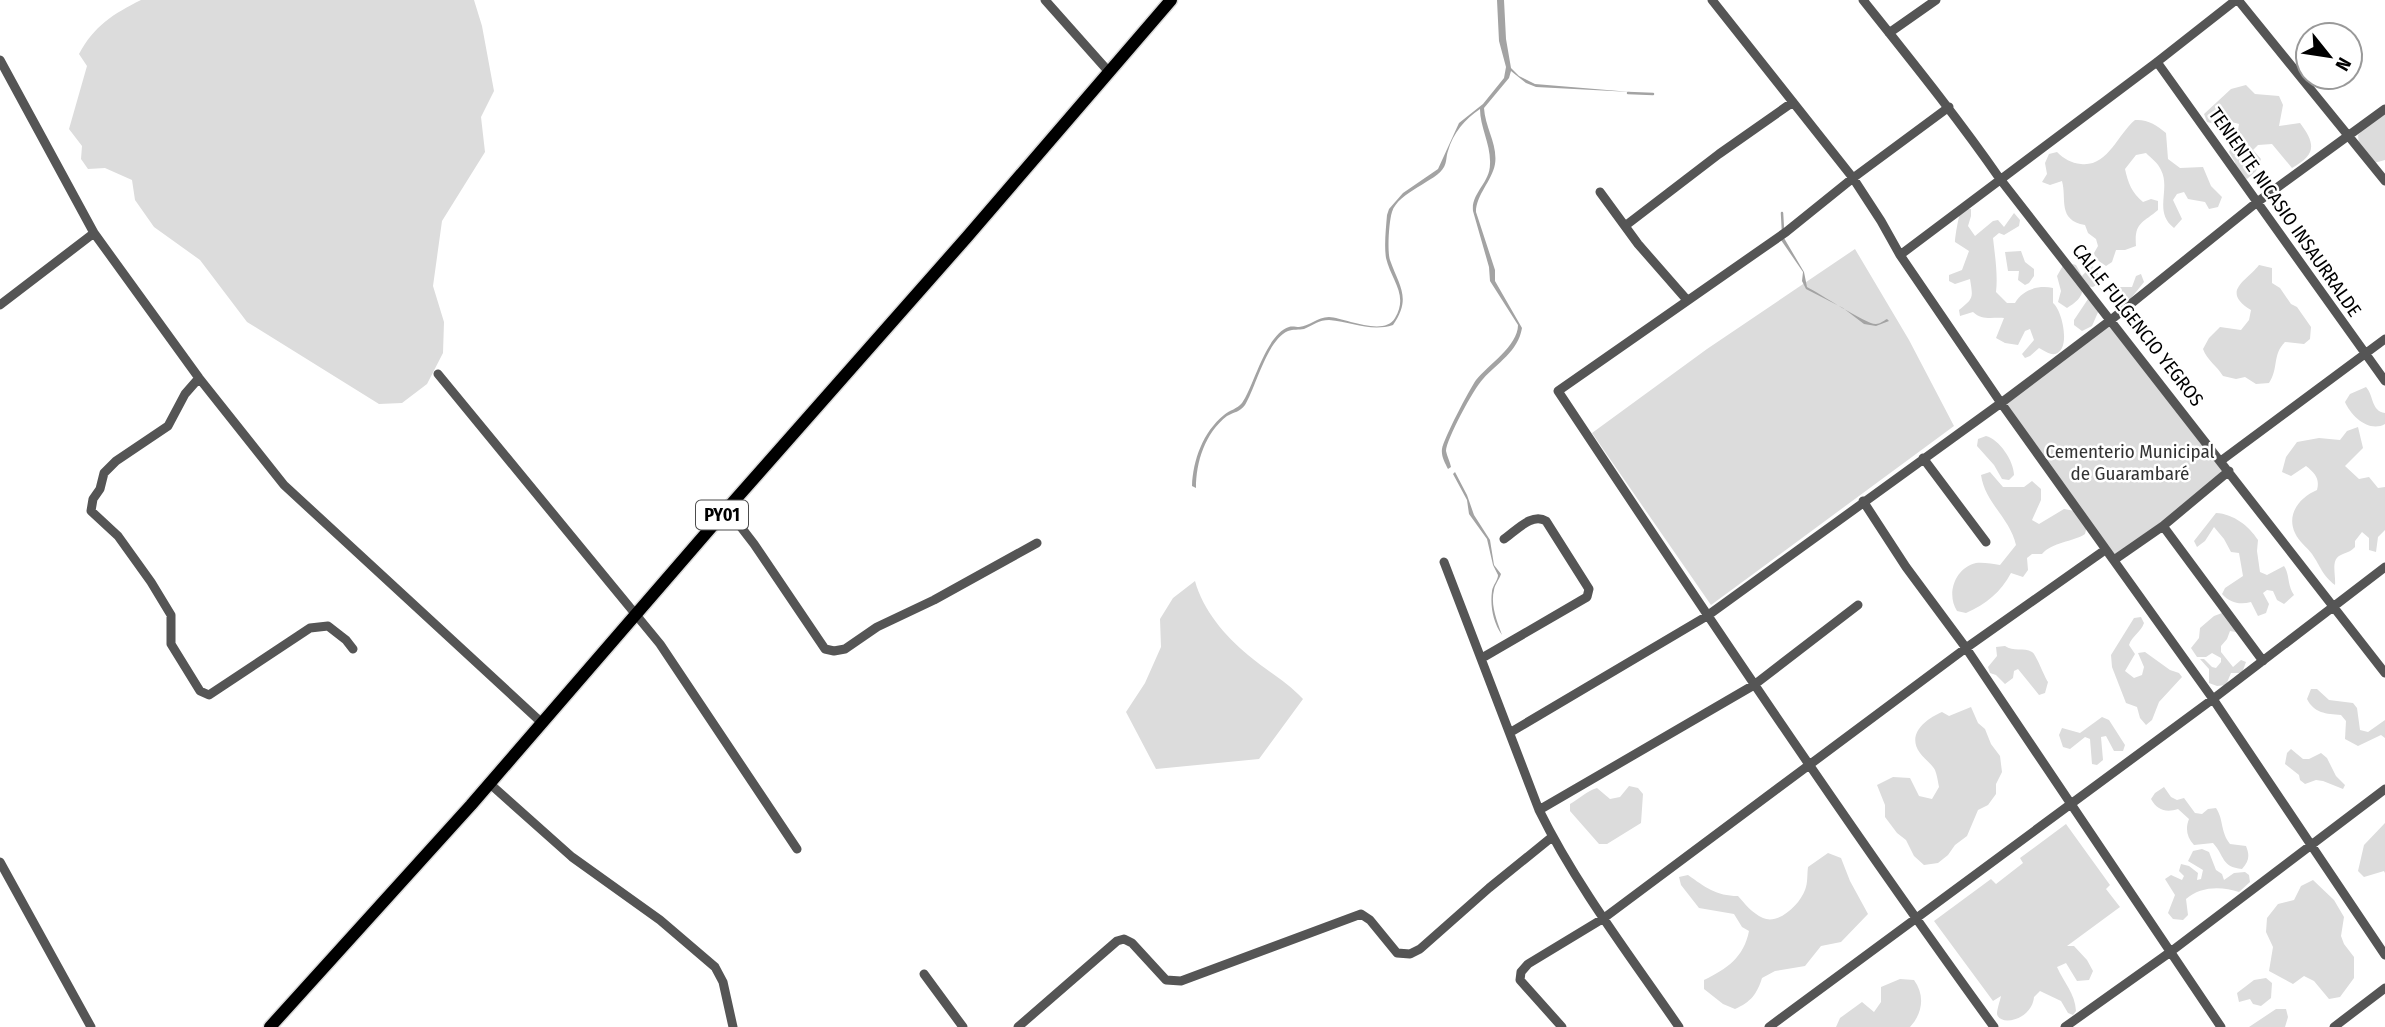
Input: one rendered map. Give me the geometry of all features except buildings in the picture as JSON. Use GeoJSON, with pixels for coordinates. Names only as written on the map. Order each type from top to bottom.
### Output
{"type":"FeatureCollection","features":[{"type":"Feature","properties":{"kind":"highway","name":"PY01"},"geometry":{"type":"LineString","coordinates":[[270,1027],[542,723],[1171,0]]}},
{"type":"Feature","properties":{"kind":"street"},"geometry":{"type":"LineString","coordinates":[[1045,0],[1109,72]]}},
{"type":"Feature","properties":{"kind":"street"},"geometry":{"type":"LineString","coordinates":[[1712,0],[1853,178],[1899,255],[2105,550],[2213,699],[2385,955]]}},
{"type":"Feature","properties":{"kind":"street","name":"CALLE FULGENCIO YEGROS"},"geometry":{"type":"LineString","coordinates":[[1863,0],[1926,82],[1949,107],[2000,178],[2222,460],[2385,673]]}},
{"type":"Feature","properties":{"kind":"street"},"geometry":{"type":"LineString","coordinates":[[1889,33],[1936,0]]}},
{"type":"Feature","properties":{"kind":"street"},"geometry":{"type":"LineString","coordinates":[[1899,255],[2237,0],[2385,181]]}},
{"type":"Feature","properties":{"kind":"street"},"geometry":{"type":"LineString","coordinates":[[0,60],[94,233],[199,378],[284,485],[542,723]]}},
{"type":"Feature","properties":{"kind":"street","name":"TENIENTE NICASIO INSAURRALDE"},"geometry":{"type":"LineString","coordinates":[[2157,62],[2385,381]]}},
{"type":"Feature","properties":{"kind":"street"},"geometry":{"type":"LineString","coordinates":[[1625,226],[1721,152],[1793,102]]}},
{"type":"Feature","properties":{"kind":"street"},"geometry":{"type":"LineString","coordinates":[[1949,107],[1784,233],[1558,391],[1808,765],[1994,1027]]}},
{"type":"Feature","properties":{"kind":"street"},"geometry":{"type":"LineString","coordinates":[[1511,732],[1707,616],[2112,319],[2256,203],[2385,109]]}},
{"type":"Feature","properties":{"kind":"street"},"geometry":{"type":"LineString","coordinates":[[1600,192],[1638,244],[1687,300]]}},
{"type":"Feature","properties":{"kind":"street"},"geometry":{"type":"LineString","coordinates":[[0,305],[94,233]]}},
{"type":"Feature","properties":{"kind":"street"},"geometry":{"type":"LineString","coordinates":[[2222,460],[2385,338]]}},
{"type":"Feature","properties":{"kind":"street"},"geometry":{"type":"LineString","coordinates":[[438,374],[660,644],[796,849]]}},
{"type":"Feature","properties":{"kind":"street"},"geometry":{"type":"LineString","coordinates":[[199,378],[185,394],[168,426],[116,461],[104,473],[91,510],[118,536],[171,615],[171,645],[200,691],[209,695],[310,628],[328,626],[353,649]]}},
{"type":"Feature","properties":{"kind":"street"},"geometry":{"type":"LineString","coordinates":[[1923,458],[1986,542]]}},
{"type":"Feature","properties":{"kind":"street"},"geometry":{"type":"LineString","coordinates":[[2114,560],[2163,526],[2229,471]]}},
{"type":"Feature","properties":{"kind":"street"},"geometry":{"type":"LineString","coordinates":[[1863,501],[1906,567],[1966,648],[2221,1027]]}},
{"type":"Feature","properties":{"kind":"street"},"geometry":{"type":"LineString","coordinates":[[727,509],[825,649],[834,651],[845,649],[877,627],[934,600],[1037,543]]}},
{"type":"Feature","properties":{"kind":"street"},"geometry":{"type":"LineString","coordinates":[[1482,658],[1536,629],[1589,594],[1589,589],[1546,521],[1540,517],[1534,518],[1504,539]]}},
{"type":"Feature","properties":{"kind":"street"},"geometry":{"type":"LineString","coordinates":[[2163,526],[2263,662]]}},
{"type":"Feature","properties":{"kind":"street"},"geometry":{"type":"LineString","coordinates":[[1562,1027],[1520,981],[1521,972],[1528,964],[1604,918],[1966,648],[2105,550]]}},
{"type":"Feature","properties":{"kind":"street"},"geometry":{"type":"LineString","coordinates":[[1444,562],[1539,810],[1552,837],[1679,1027]]}},
{"type":"Feature","properties":{"kind":"street"},"geometry":{"type":"LineString","coordinates":[[1769,1027],[2263,662],[2385,567]]}},
{"type":"Feature","properties":{"kind":"street"},"geometry":{"type":"LineString","coordinates":[[1539,810],[1754,685],[1858,605]]}},
{"type":"Feature","properties":{"kind":"street"},"geometry":{"type":"LineString","coordinates":[[489,783],[572,857],[660,920],[715,967],[723,982],[733,1027]]}},
{"type":"Feature","properties":{"kind":"street"},"geometry":{"type":"LineString","coordinates":[[2065,1027],[2169,953],[2385,789]]}},
{"type":"Feature","properties":{"kind":"street"},"geometry":{"type":"LineString","coordinates":[[1018,1027],[1117,941],[1124,939],[1132,943],[1166,980],[1181,981],[1360,914],[1370,920],[1397,953],[1410,954],[1420,949],[1552,837]]}},
{"type":"Feature","properties":{"kind":"street"},"geometry":{"type":"LineString","coordinates":[[0,862],[91,1027]]}},
{"type":"Feature","properties":{"kind":"street"},"geometry":{"type":"LineString","coordinates":[[924,974],[963,1027]]}},
{"type":"Feature","properties":{"kind":"street"},"geometry":{"type":"LineString","coordinates":[[2334,1027],[2385,988]]}},
{"type":"Feature","properties":{"kind":"green space"},"geometry":{"type":"Polygon","coordinates":[[[141,0],[474,0],[482,26],[494,91],[481,117],[485,152],[442,221],[433,286],[444,322],[443,353],[427,384],[402,403],[379,404],[247,322],[200,260],[154,227],[135,200],[132,180],[105,168],[88,169],[81,159],[82,146],[69,129],[87,66],[79,54],[105,22],[141,0]]]}},
{"type":"Feature","properties":{"kind":"green space"},"geometry":{"type":"Polygon","coordinates":[[[2246,85],[2255,94],[2279,96],[2283,105],[2279,126],[2300,123],[2309,137],[2309,154],[2292,168],[2272,144],[2258,145],[2253,150],[2261,159],[2256,171],[2247,179],[2238,175],[2229,152],[2237,136],[2239,124],[2207,122],[2204,114],[2231,89],[2246,85]]]}},
{"type":"Feature","properties":{"kind":"green space"},"geometry":{"type":"Polygon","coordinates":[[[2385,111],[2385,160],[2374,163],[2359,145],[2358,135],[2385,111]]]}},
{"type":"Feature","properties":{"kind":"green space"},"geometry":{"type":"Polygon","coordinates":[[[2135,120],[2152,123],[2166,133],[2168,159],[2180,168],[2203,167],[2211,186],[2222,197],[2218,207],[2209,209],[2205,202],[2188,199],[2184,192],[2177,194],[2173,200],[2182,219],[2174,228],[2168,222],[2163,208],[2164,177],[2160,167],[2146,153],[2136,155],[2125,169],[2129,183],[2143,202],[2151,199],[2158,201],[2158,210],[2138,227],[2136,246],[2116,250],[2112,262],[2106,266],[2096,259],[2096,239],[2088,233],[2085,225],[2070,219],[2067,214],[2062,181],[2050,185],[2042,182],[2047,174],[2045,163],[2049,154],[2057,152],[2068,160],[2090,164],[2105,155],[2135,120]]]}},
{"type":"Feature","properties":{"kind":"green space"},"geometry":{"type":"Polygon","coordinates":[[[1962,208],[1971,209],[1968,226],[1975,236],[1993,221],[1998,220],[2004,227],[2014,213],[2020,220],[2019,226],[1993,238],[1996,292],[2007,303],[2015,303],[2022,294],[2032,289],[2053,288],[2053,303],[2060,314],[2064,330],[2060,351],[2053,354],[2039,348],[2025,358],[2022,354],[2034,340],[2030,329],[2025,331],[2018,345],[2005,343],[1996,338],[2004,318],[1984,318],[1973,312],[1960,316],[1959,310],[1971,297],[1970,279],[1955,284],[1949,281],[1949,275],[1962,270],[1969,251],[1955,242],[1962,208]]]}},
{"type":"Feature","properties":{"kind":"green space"},"geometry":{"type":"Polygon","coordinates":[[[1855,249],[1909,340],[1954,426],[1711,605],[1592,433],[1707,349],[1855,249]]]}},
{"type":"Feature","properties":{"kind":"green space"},"geometry":{"type":"Polygon","coordinates":[[[2021,251],[2025,262],[2034,269],[2034,276],[2025,285],[2018,280],[2019,271],[2008,271],[2005,252],[2021,251]]]}},
{"type":"Feature","properties":{"kind":"green space"},"geometry":{"type":"Polygon","coordinates":[[[2065,262],[2076,265],[2082,276],[2092,265],[2099,275],[2099,283],[2083,288],[2080,297],[2067,308],[2058,302],[2061,291],[2057,276],[2065,262]]]}},
{"type":"Feature","properties":{"kind":"green space"},"geometry":{"type":"Polygon","coordinates":[[[2259,265],[2272,268],[2272,283],[2297,307],[2311,327],[2310,339],[2304,344],[2285,342],[2281,347],[2269,383],[2256,384],[2245,377],[2236,379],[2223,376],[2203,349],[2220,327],[2241,330],[2249,320],[2251,310],[2237,297],[2237,292],[2243,281],[2259,265]]]}},
{"type":"Feature","properties":{"kind":"green space"},"geometry":{"type":"Polygon","coordinates":[[[2141,274],[2144,282],[2128,302],[2115,303],[2112,295],[2118,287],[2132,287],[2136,276],[2141,274]]]}},
{"type":"Feature","properties":{"kind":"green space"},"geometry":{"type":"Polygon","coordinates":[[[2090,296],[2099,310],[2092,326],[2082,331],[2074,325],[2074,320],[2090,296]]]}},
{"type":"Feature","properties":{"kind":"green space","name":"Cementerio Municipal de Guarambaré"},"geometry":{"type":"Polygon","coordinates":[[[2112,319],[2227,473],[2114,560],[2001,403],[2112,319]]]}},
{"type":"Feature","properties":{"kind":"green space"},"geometry":{"type":"Polygon","coordinates":[[[2366,387],[2377,409],[2385,413],[2385,424],[2373,426],[2361,422],[2345,402],[2350,394],[2366,387]]]}},
{"type":"Feature","properties":{"kind":"green space"},"geometry":{"type":"Polygon","coordinates":[[[2358,427],[2363,448],[2345,466],[2359,479],[2369,477],[2378,488],[2385,487],[2385,530],[2378,537],[2376,552],[2369,550],[2369,538],[2362,532],[2355,541],[2355,547],[2337,558],[2334,565],[2335,585],[2299,539],[2293,526],[2296,507],[2305,497],[2317,490],[2316,476],[2306,466],[2291,476],[2282,472],[2286,457],[2297,442],[2319,438],[2340,440],[2347,431],[2358,427]]]}},
{"type":"Feature","properties":{"kind":"green space"},"geometry":{"type":"Polygon","coordinates":[[[1986,436],[1996,441],[2009,457],[2014,475],[2009,480],[2002,479],[1977,446],[1978,439],[1986,436]]]}},
{"type":"Feature","properties":{"kind":"green space"},"geometry":{"type":"Polygon","coordinates":[[[1990,472],[2003,487],[2024,487],[2032,481],[2041,489],[2041,500],[2032,520],[2039,524],[2064,509],[2075,511],[2087,526],[2085,534],[2080,537],[2051,547],[2042,554],[2032,554],[2027,558],[2028,570],[2023,577],[2011,573],[1992,597],[1966,613],[1957,611],[1952,597],[1954,582],[1958,576],[1976,563],[2000,565],[2016,545],[2009,527],[1983,485],[1981,475],[1990,472]]]}},
{"type":"Feature","properties":{"kind":"green space"},"geometry":{"type":"Polygon","coordinates":[[[2216,513],[2235,518],[2258,540],[2260,572],[2267,575],[2284,566],[2294,595],[2284,604],[2277,600],[2273,591],[2267,590],[2263,593],[2269,604],[2266,613],[2258,616],[2251,602],[2235,603],[2222,594],[2225,588],[2243,576],[2239,553],[2231,552],[2214,527],[2205,541],[2197,547],[2194,541],[2216,513]]]}},
{"type":"Feature","properties":{"kind":"green space"},"geometry":{"type":"Polygon","coordinates":[[[1195,581],[1209,612],[1231,640],[1303,699],[1259,759],[1156,769],[1126,712],[1145,683],[1161,647],[1160,619],[1173,598],[1195,581]]]}},
{"type":"Feature","properties":{"kind":"green space"},"geometry":{"type":"Polygon","coordinates":[[[2222,613],[2229,613],[2237,625],[2236,632],[2230,631],[2221,646],[2221,652],[2233,667],[2241,660],[2246,662],[2242,673],[2231,673],[2226,685],[2217,686],[2209,683],[2209,669],[2200,659],[2216,668],[2221,658],[2212,653],[2206,657],[2197,657],[2191,648],[2199,638],[2200,628],[2222,613]]]}},
{"type":"Feature","properties":{"kind":"green space"},"geometry":{"type":"Polygon","coordinates":[[[2141,617],[2144,623],[2129,645],[2135,654],[2125,671],[2134,678],[2142,675],[2144,667],[2138,653],[2145,652],[2182,677],[2159,702],[2152,720],[2146,725],[2140,718],[2137,707],[2126,703],[2112,667],[2111,655],[2134,618],[2141,617]]]}},
{"type":"Feature","properties":{"kind":"green space"},"geometry":{"type":"Polygon","coordinates":[[[2005,646],[2034,654],[2048,682],[2045,693],[2039,695],[2018,669],[2014,671],[2013,678],[2005,684],[1990,673],[1988,667],[1997,656],[1996,647],[2005,646]]]}},
{"type":"Feature","properties":{"kind":"green space"},"geometry":{"type":"Polygon","coordinates":[[[2311,689],[2317,689],[2329,700],[2353,703],[2357,708],[2360,730],[2368,732],[2385,720],[2385,738],[2381,735],[2358,746],[2345,739],[2346,721],[2341,715],[2325,713],[2313,707],[2307,699],[2311,689]]]}},
{"type":"Feature","properties":{"kind":"green space"},"geometry":{"type":"Polygon","coordinates":[[[1971,707],[1978,723],[1985,729],[2000,756],[2002,772],[1996,784],[1996,794],[1988,805],[1978,810],[1967,836],[1955,845],[1948,855],[1938,863],[1924,865],[1885,817],[1885,805],[1877,785],[1893,777],[1910,778],[1919,796],[1932,799],[1939,787],[1937,776],[1934,768],[1916,746],[1917,734],[1924,723],[1942,712],[1949,716],[1971,707]]]}},
{"type":"Feature","properties":{"kind":"green space"},"geometry":{"type":"Polygon","coordinates":[[[2102,717],[2109,720],[2125,745],[2123,751],[2114,751],[2106,736],[2101,737],[2103,760],[2097,765],[2092,764],[2090,739],[2085,737],[2070,749],[2063,747],[2059,735],[2062,728],[2080,733],[2102,717]]]}},
{"type":"Feature","properties":{"kind":"green space"},"geometry":{"type":"Polygon","coordinates":[[[2291,749],[2303,759],[2321,753],[2345,785],[2343,789],[2316,780],[2305,784],[2299,775],[2285,764],[2287,753],[2291,749]]]}},
{"type":"Feature","properties":{"kind":"green space"},"geometry":{"type":"Polygon","coordinates":[[[1629,786],[1638,788],[1643,794],[1641,823],[1607,844],[1599,844],[1570,811],[1570,804],[1597,788],[1610,799],[1620,797],[1629,786]]]}},
{"type":"Feature","properties":{"kind":"green space"},"geometry":{"type":"Polygon","coordinates":[[[2164,787],[2171,797],[2177,800],[2184,798],[2195,813],[2202,814],[2208,809],[2216,808],[2230,844],[2246,846],[2248,858],[2242,869],[2230,866],[2213,843],[2194,845],[2187,833],[2189,819],[2178,809],[2170,811],[2156,806],[2151,799],[2164,787]]]}},
{"type":"Feature","properties":{"kind":"green space"},"geometry":{"type":"Polygon","coordinates":[[[2385,823],[2385,873],[2384,871],[2364,877],[2358,871],[2364,845],[2385,823]]]}},
{"type":"Feature","properties":{"kind":"green space"},"geometry":{"type":"Polygon","coordinates":[[[2066,824],[2110,885],[2106,889],[2120,907],[2067,946],[2074,946],[2087,960],[2093,971],[2089,980],[2077,981],[2066,963],[2057,967],[2074,999],[2076,1011],[2073,1015],[2068,1013],[2061,1001],[2040,991],[2022,1016],[2004,1020],[1997,1014],[2001,996],[1993,1001],[1934,921],[1991,879],[1996,884],[2023,863],[2020,858],[2066,824]]]}},
{"type":"Feature","properties":{"kind":"green space"},"geometry":{"type":"Polygon","coordinates":[[[2202,849],[2209,852],[2216,870],[2222,874],[2224,880],[2234,873],[2245,872],[2249,875],[2250,882],[2239,892],[2218,888],[2204,889],[2186,899],[2188,915],[2183,920],[2173,919],[2168,913],[2175,895],[2165,879],[2171,875],[2182,880],[2184,876],[2179,871],[2181,864],[2198,873],[2197,880],[2201,879],[2203,870],[2188,861],[2193,851],[2202,849]]]}},
{"type":"Feature","properties":{"kind":"green space"},"geometry":{"type":"Polygon","coordinates":[[[1828,853],[1841,858],[1868,914],[1841,942],[1821,946],[1805,966],[1775,971],[1762,978],[1753,997],[1735,1009],[1723,1004],[1704,989],[1704,980],[1727,967],[1739,955],[1749,931],[1742,927],[1734,914],[1699,908],[1681,885],[1679,877],[1688,875],[1717,893],[1738,896],[1759,916],[1776,919],[1799,901],[1806,887],[1808,867],[1828,853]]]}},
{"type":"Feature","properties":{"kind":"green space"},"geometry":{"type":"Polygon","coordinates":[[[2313,880],[2334,900],[2344,917],[2341,936],[2354,957],[2354,978],[2340,997],[2329,999],[2314,981],[2304,976],[2293,984],[2269,971],[2273,947],[2266,932],[2267,918],[2278,904],[2294,900],[2301,886],[2313,880]]]}},
{"type":"Feature","properties":{"kind":"green space"},"geometry":{"type":"Polygon","coordinates":[[[2266,978],[2272,983],[2271,998],[2261,1006],[2253,1004],[2250,999],[2239,1002],[2237,993],[2254,980],[2266,978]]]}},
{"type":"Feature","properties":{"kind":"green space"},"geometry":{"type":"Polygon","coordinates":[[[1900,979],[1914,980],[1920,992],[1920,1010],[1910,1027],[1836,1027],[1840,1018],[1862,1002],[1874,1012],[1881,1002],[1881,987],[1900,979]]]}},
{"type":"Feature","properties":{"kind":"green space"},"geometry":{"type":"Polygon","coordinates":[[[2276,1009],[2286,1009],[2288,1017],[2285,1027],[2249,1027],[2276,1009]]]}},
{"type":"Feature","properties":{"kind":"shaded area"},"geometry":{"type":"Polygon","coordinates":[[[1497,0],[1504,0],[1511,68],[1519,76],[1535,84],[1631,92],[1536,87],[1511,71],[1509,78],[1484,108],[1495,150],[1495,164],[1476,212],[1495,270],[1495,281],[1522,328],[1512,350],[1479,384],[1461,414],[1447,445],[1451,467],[1448,469],[1442,452],[1452,425],[1476,380],[1508,348],[1517,333],[1518,325],[1490,281],[1489,267],[1473,211],[1475,199],[1487,177],[1490,164],[1480,109],[1456,132],[1440,172],[1402,198],[1392,212],[1389,256],[1403,299],[1399,316],[1393,325],[1369,327],[1325,320],[1304,329],[1288,331],[1281,336],[1268,354],[1245,405],[1219,423],[1208,439],[1200,458],[1196,488],[1192,486],[1194,466],[1205,438],[1226,413],[1242,403],[1267,350],[1281,332],[1289,327],[1303,326],[1325,317],[1374,326],[1390,323],[1395,318],[1399,310],[1400,295],[1386,258],[1387,215],[1403,193],[1438,169],[1459,123],[1483,104],[1504,78],[1506,67],[1499,41],[1497,0]]]}},
{"type":"Feature","properties":{"kind":"shaded area"},"geometry":{"type":"Polygon","coordinates":[[[1784,238],[1804,272],[1807,287],[1839,306],[1806,289],[1802,281],[1803,272],[1781,240],[1784,238]]]}},
{"type":"Feature","properties":{"kind":"shaded area"},"geometry":{"type":"Polygon","coordinates":[[[1845,309],[1871,323],[1877,324],[1887,319],[1889,321],[1876,326],[1864,324],[1845,309]]]}},
{"type":"Feature","properties":{"kind":"shaded area"},"geometry":{"type":"Polygon","coordinates":[[[1455,472],[1474,515],[1490,540],[1494,565],[1501,574],[1493,602],[1502,635],[1494,619],[1491,602],[1498,575],[1493,565],[1487,539],[1469,514],[1467,500],[1453,474],[1455,472]]]}},
{"type":"Feature","properties":{"kind":"waterway"},"geometry":{"type":"LineString","coordinates":[[1628,93],[1653,94]]}},
{"type":"Feature","properties":{"kind":"waterway"},"geometry":{"type":"LineString","coordinates":[[1782,213],[1783,231]]}}]}
